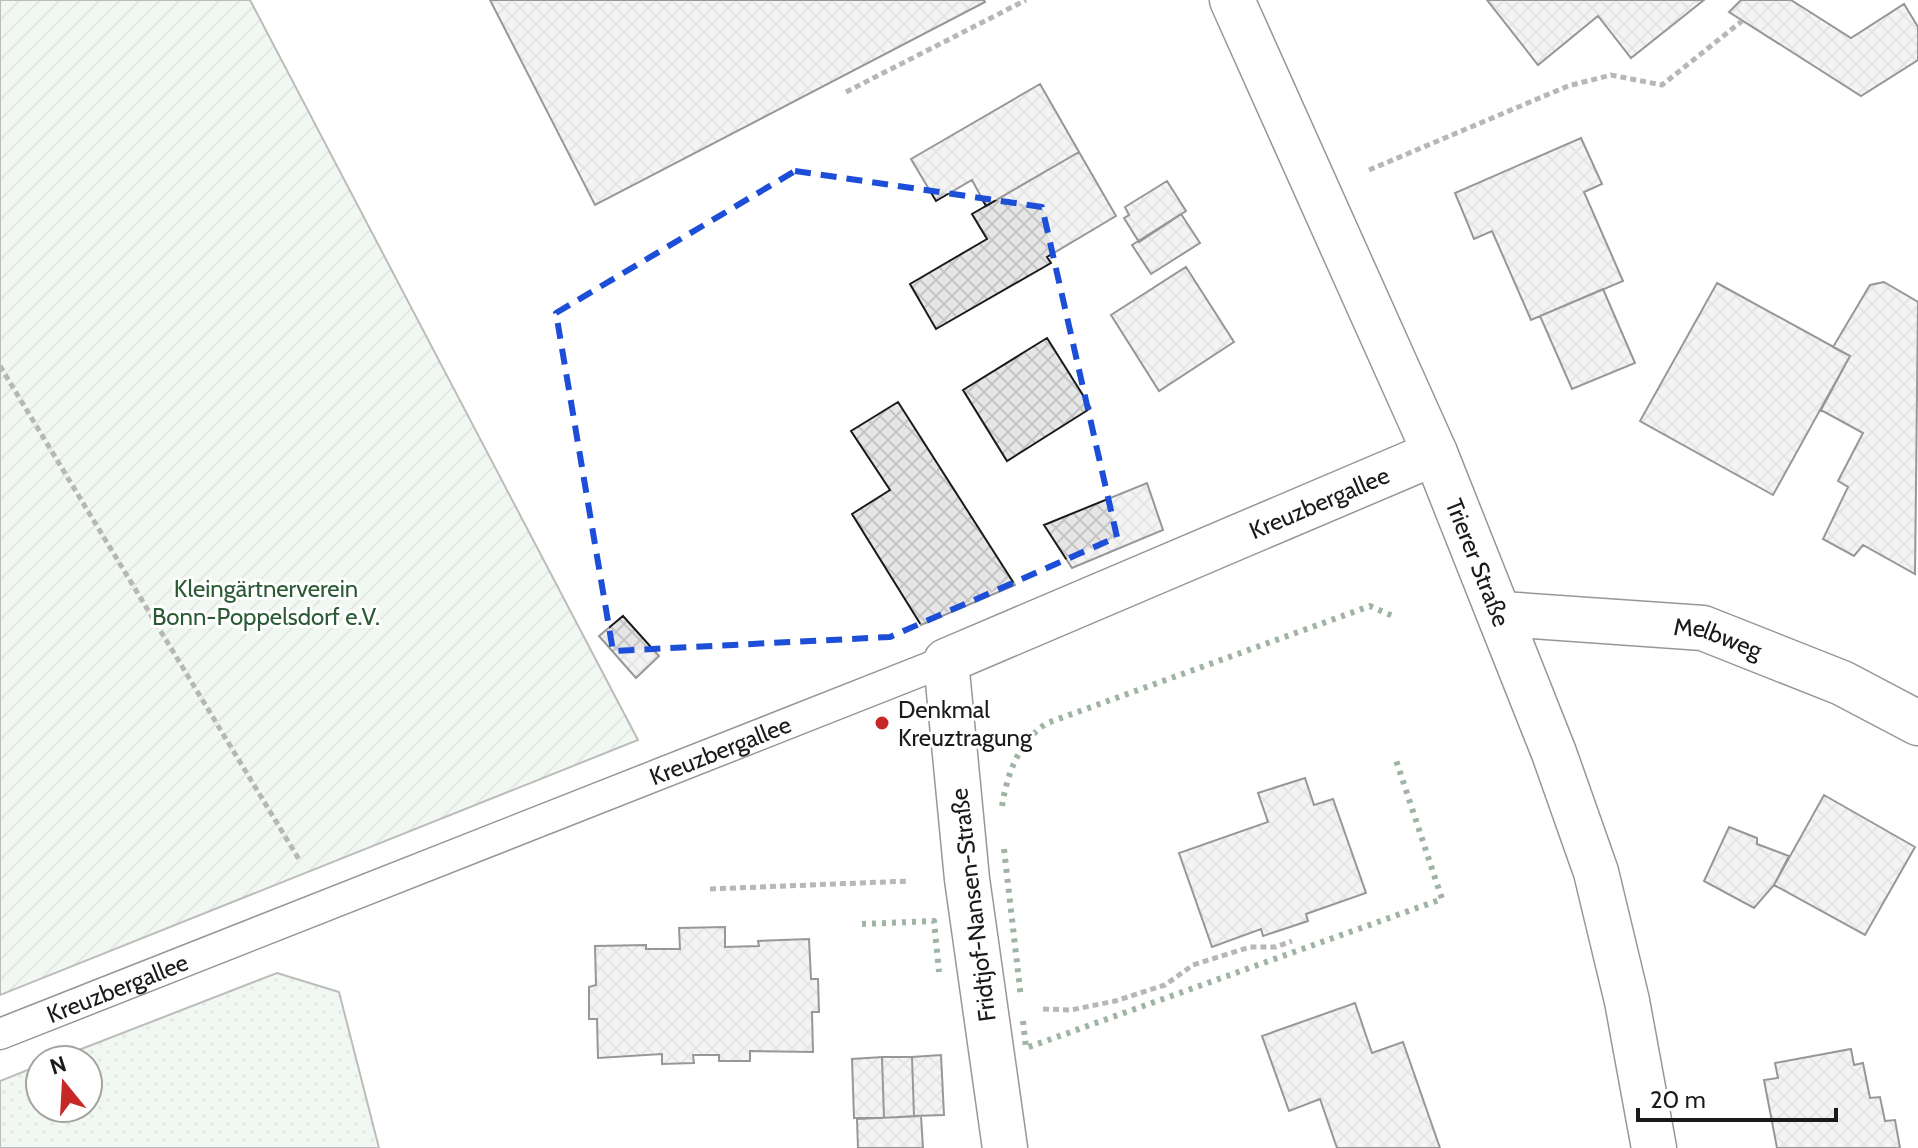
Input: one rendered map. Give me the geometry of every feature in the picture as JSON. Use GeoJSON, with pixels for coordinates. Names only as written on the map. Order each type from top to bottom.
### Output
{"type":"FeatureCollection","features":[{"type":"Feature","properties":{"kind":"street","name":"Trierer Straße"},"geometry":{"type":"LineString","coordinates":[[1232,0],[1435,453],[1502,614],[1596,872],[1627,1001],[1654,1148]]}},
{"type":"Feature","properties":{"kind":"street","name":"Kreuzbergallee"},"geometry":{"type":"LineString","coordinates":[[946,661],[1435,453]]}},
{"type":"Feature","properties":{"kind":"street","name":"Melbweg"},"geometry":{"type":"LineString","coordinates":[[1502,614],[1703,628],[1842,683],[1918,723]]}},
{"type":"Feature","properties":{"kind":"street","name":"Fridtjof-Nansen-Straße"},"geometry":{"type":"LineString","coordinates":[[946,661],[967,879],[1005,1148]]}},
{"type":"Feature","properties":{"kind":"lane","name":"Kreuzbergallee"},"geometry":{"type":"LineString","coordinates":[[0,1034],[946,661]]}},
{"type":"Feature","properties":{"kind":"path"},"geometry":{"type":"LineString","coordinates":[[846,92],[1026,0]]}},
{"type":"Feature","properties":{"kind":"path"},"geometry":{"type":"LineString","coordinates":[[1402,154],[1568,86],[1611,75],[1662,85],[1742,21]]}},
{"type":"Feature","properties":{"kind":"path"},"geometry":{"type":"LineString","coordinates":[[0,366],[293,846],[319,908]]}},
{"type":"Feature","properties":{"kind":"path"},"geometry":{"type":"LineString","coordinates":[[710,889],[967,879]]}},
{"type":"Feature","properties":{"kind":"path"},"geometry":{"type":"LineString","coordinates":[[986,1013],[1071,1010],[1115,1001],[1165,985],[1193,965],[1250,947],[1276,947],[1292,941]]}},
{"type":"Feature","properties":{"kind":"highlighted area"},"geometry":{"type":"Polygon","coordinates":[[[795,171],[1042,207],[1117,537],[890,637],[613,651],[556,313],[795,171]]]}},
{"type":"Feature","properties":{"kind":"green space","name":"Kleingärtnerverein Bonn-Poppelsdorf e.V."},"geometry":{"type":"Polygon","coordinates":[[[0,0],[250,0],[638,740],[0,995],[0,0]]]}},
{"type":"Feature","properties":{"kind":"green space"},"geometry":{"type":"Polygon","coordinates":[[[277,973],[339,992],[379,1148],[0,1148],[0,1081],[24,1071],[24,1124],[104,1124],[104,1044],[94,1044],[277,973]]]}},
{"type":"Feature","properties":{"kind":"building"},"geometry":{"type":"Polygon","coordinates":[[[490,0],[984,0],[985,2],[595,205],[490,0]]]}},
{"type":"Feature","properties":{"kind":"building"},"geometry":{"type":"Polygon","coordinates":[[[1487,0],[1704,0],[1631,58],[1598,16],[1538,65],[1487,0]]]}},
{"type":"Feature","properties":{"kind":"building"},"geometry":{"type":"Polygon","coordinates":[[[1741,0],[1791,0],[1851,38],[1904,4],[1918,27],[1918,60],[1861,96],[1729,12],[1741,0]]]}},
{"type":"Feature","properties":{"kind":"building"},"geometry":{"type":"Polygon","coordinates":[[[1040,84],[1079,152],[986,206],[972,180],[936,201],[911,159],[1040,84]]]}},
{"type":"Feature","properties":{"kind":"building"},"geometry":{"type":"Polygon","coordinates":[[[1581,138],[1602,184],[1584,192],[1623,281],[1531,320],[1492,231],[1474,239],[1455,193],[1581,138]]]}},
{"type":"Feature","properties":{"kind":"building"},"geometry":{"type":"Polygon","coordinates":[[[1079,152],[1116,216],[1047,257],[1051,263],[936,329],[910,284],[987,239],[972,214],[1079,152]]]}},
{"type":"Feature","properties":{"kind":"building"},"geometry":{"type":"Polygon","coordinates":[[[1167,181],[1186,211],[1139,242],[1124,218],[1129,215],[1125,207],[1167,181]]]}},
{"type":"Feature","properties":{"kind":"building"},"geometry":{"type":"Polygon","coordinates":[[[1181,214],[1200,243],[1151,274],[1132,245],[1181,214]]]}},
{"type":"Feature","properties":{"kind":"building"},"geometry":{"type":"Polygon","coordinates":[[[1186,267],[1234,342],[1159,391],[1111,315],[1186,267]]]}},
{"type":"Feature","properties":{"kind":"building"},"geometry":{"type":"Polygon","coordinates":[[[1884,282],[1918,302],[1915,574],[1863,545],[1854,556],[1823,539],[1848,487],[1838,481],[1863,433],[1821,410],[1850,356],[1833,347],[1870,285],[1884,282]]]}},
{"type":"Feature","properties":{"kind":"building"},"geometry":{"type":"Polygon","coordinates":[[[1717,283],[1850,356],[1773,495],[1640,421],[1717,283]]]}},
{"type":"Feature","properties":{"kind":"building"},"geometry":{"type":"Polygon","coordinates":[[[1603,289],[1635,363],[1572,389],[1540,316],[1603,289]]]}},
{"type":"Feature","properties":{"kind":"building"},"geometry":{"type":"Polygon","coordinates":[[[1047,338],[1091,408],[1007,461],[963,390],[1047,338]]]}},
{"type":"Feature","properties":{"kind":"building"},"geometry":{"type":"Polygon","coordinates":[[[898,402],[1015,585],[921,625],[852,514],[890,490],[851,431],[898,402]]]}},
{"type":"Feature","properties":{"kind":"building"},"geometry":{"type":"Polygon","coordinates":[[[1147,483],[1163,530],[1072,568],[1044,525],[1147,483]]]}},
{"type":"Feature","properties":{"kind":"building"},"geometry":{"type":"Polygon","coordinates":[[[623,616],[659,656],[636,678],[599,636],[623,616]]]}},
{"type":"Feature","properties":{"kind":"building"},"geometry":{"type":"Polygon","coordinates":[[[1305,778],[1314,805],[1333,799],[1366,893],[1306,914],[1308,921],[1263,936],[1261,929],[1212,947],[1179,853],[1268,822],[1258,793],[1305,778]]]}},
{"type":"Feature","properties":{"kind":"building"},"geometry":{"type":"Polygon","coordinates":[[[1824,795],[1915,847],[1865,935],[1774,885],[1824,795]]]}},
{"type":"Feature","properties":{"kind":"building"},"geometry":{"type":"Polygon","coordinates":[[[1729,827],[1757,838],[1757,844],[1789,856],[1774,885],[1754,908],[1704,881],[1729,827]]]}},
{"type":"Feature","properties":{"kind":"building"},"geometry":{"type":"Polygon","coordinates":[[[725,927],[725,947],[759,946],[758,941],[809,939],[811,979],[818,979],[819,1012],[812,1012],[813,1052],[750,1051],[750,1061],[719,1061],[719,1055],[693,1055],[694,1063],[662,1064],[662,1054],[598,1058],[597,1019],[589,1019],[589,987],[596,985],[595,946],[646,945],[646,949],[680,949],[679,928],[725,927]]]}},
{"type":"Feature","properties":{"kind":"building"},"geometry":{"type":"Polygon","coordinates":[[[1355,1003],[1372,1053],[1403,1042],[1440,1148],[1337,1148],[1320,1099],[1289,1111],[1262,1036],[1355,1003]]]}},
{"type":"Feature","properties":{"kind":"building"},"geometry":{"type":"Polygon","coordinates":[[[1851,1049],[1854,1065],[1863,1063],[1870,1098],[1880,1097],[1885,1121],[1895,1120],[1900,1148],[1777,1148],[1764,1080],[1778,1078],[1775,1063],[1851,1049]]]}},
{"type":"Feature","properties":{"kind":"building"},"geometry":{"type":"Polygon","coordinates":[[[941,1055],[944,1115],[914,1116],[912,1057],[941,1055]]]}},
{"type":"Feature","properties":{"kind":"building"},"geometry":{"type":"Polygon","coordinates":[[[882,1057],[884,1118],[854,1118],[852,1059],[882,1057]]]}},
{"type":"Feature","properties":{"kind":"building"},"geometry":{"type":"Polygon","coordinates":[[[882,1057],[912,1057],[914,1116],[884,1118],[882,1057]]]}},
{"type":"Feature","properties":{"kind":"building"},"geometry":{"type":"Polygon","coordinates":[[[921,1116],[923,1148],[858,1148],[857,1119],[921,1116]]]}},
{"type":"Feature","properties":{"kind":"hedge"},"geometry":{"type":"LineString","coordinates":[[1002,806],[1016,759],[1029,739],[1047,723],[1370,606],[1395,617]]}},
{"type":"Feature","properties":{"kind":"hedge"},"geometry":{"type":"LineString","coordinates":[[1023,1021],[1026,1048],[1442,899],[1396,760]]}},
{"type":"Feature","properties":{"kind":"hedge"},"geometry":{"type":"LineString","coordinates":[[1004,849],[1021,998]]}},
{"type":"Feature","properties":{"kind":"hedge"},"geometry":{"type":"LineString","coordinates":[[862,924],[934,921],[939,972]]}},
{"type":"Feature","properties":{"kind":"place","name":"Denkmal Kreuztragung"},"geometry":{"type":"Point","coordinates":[882,723]}}]}
